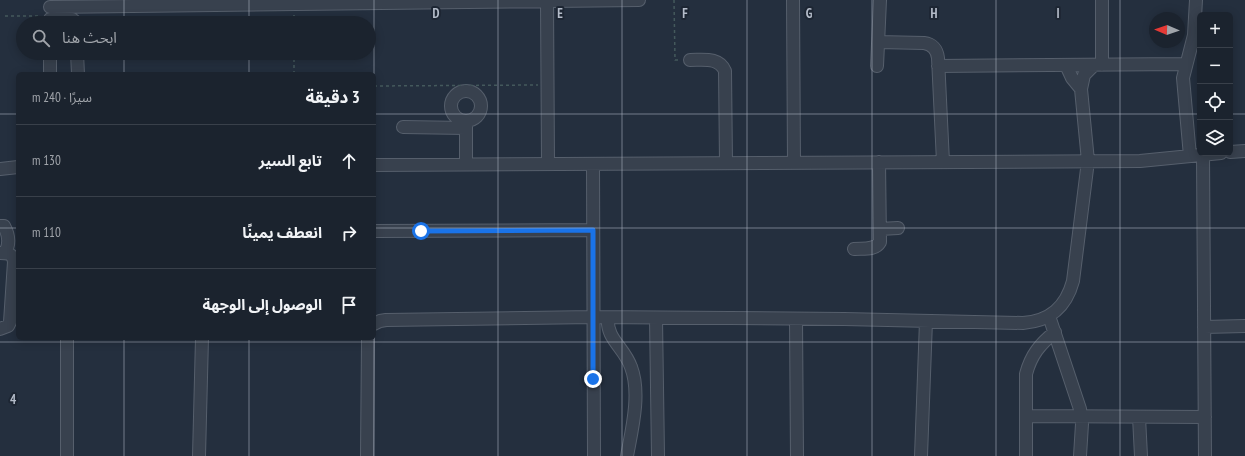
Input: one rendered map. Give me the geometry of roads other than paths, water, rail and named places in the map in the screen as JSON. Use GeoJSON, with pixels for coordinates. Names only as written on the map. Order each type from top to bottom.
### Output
{"type":"FeatureCollection","features":[{"type":"Feature","properties":{"kind":"lane"},"geometry":{"type":"LineString","coordinates":[[50,13],[176,3],[639,0]]}},
{"type":"Feature","properties":{"kind":"lane"},"geometry":{"type":"LineString","coordinates":[[793,0],[794,163]]}},
{"type":"Feature","properties":{"kind":"lane"},"geometry":{"type":"LineString","coordinates":[[877,66],[880,0]]}},
{"type":"Feature","properties":{"kind":"lane"},"geometry":{"type":"LineString","coordinates":[[1098,65],[1102,0]]}},
{"type":"Feature","properties":{"kind":"lane"},"geometry":{"type":"LineString","coordinates":[[1190,156],[1183,84],[1186,64],[1194,35],[1196,0]]}},
{"type":"Feature","properties":{"kind":"lane"},"geometry":{"type":"LineString","coordinates":[[547,1],[548,164]]}},
{"type":"Feature","properties":{"kind":"lane"},"geometry":{"type":"LineString","coordinates":[[50,13],[61,16]]}},
{"type":"Feature","properties":{"kind":"lane"},"geometry":{"type":"LineString","coordinates":[[878,42],[928,44],[935,49],[938,66],[943,162]]}},
{"type":"Feature","properties":{"kind":"lane"},"geometry":{"type":"LineString","coordinates":[[50,60],[50,72]]}},
{"type":"Feature","properties":{"kind":"lane"},"geometry":{"type":"LineString","coordinates":[[77,60],[78,72]]}},
{"type":"Feature","properties":{"kind":"lane"},"geometry":{"type":"LineString","coordinates":[[690,60],[713,60],[722,65],[725,71],[726,163]]}},
{"type":"Feature","properties":{"kind":"lane"},"geometry":{"type":"LineString","coordinates":[[938,66],[1186,64]]}},
{"type":"Feature","properties":{"kind":"lane"},"geometry":{"type":"LineString","coordinates":[[1066,65],[1072,78],[1081,89]]}},
{"type":"Feature","properties":{"kind":"lane"},"geometry":{"type":"LineString","coordinates":[[376,322],[386,320],[593,317],[844,319],[1032,323],[1049,316],[1062,304],[1067,297],[1073,281],[1088,161],[1081,89],[1084,75],[1098,65]]}},
{"type":"Feature","properties":{"kind":"lane"},"geometry":{"type":"LineString","coordinates":[[403,127],[466,125],[478,116],[481,110],[481,103],[478,97],[467,88],[455,96],[452,102],[454,115],[466,125]]}},
{"type":"Feature","properties":{"kind":"lane"},"geometry":{"type":"LineString","coordinates":[[466,125],[466,164]]}},
{"type":"Feature","properties":{"kind":"lane"},"geometry":{"type":"LineString","coordinates":[[1233,152],[1245,151]]}},
{"type":"Feature","properties":{"kind":"lane"},"geometry":{"type":"LineString","coordinates":[[376,165],[1088,161],[1140,160],[1197,156]]}},
{"type":"Feature","properties":{"kind":"lane"},"geometry":{"type":"LineString","coordinates":[[1204,156],[1204,456]]}},
{"type":"Feature","properties":{"kind":"lane"},"geometry":{"type":"LineString","coordinates":[[854,249],[873,248],[880,242],[879,162]]}},
{"type":"Feature","properties":{"kind":"lane"},"geometry":{"type":"LineString","coordinates":[[593,164],[594,456]]}},
{"type":"Feature","properties":{"kind":"lane"},"geometry":{"type":"LineString","coordinates":[[0,226],[4,226],[8,232],[9,241],[2,253]]}},
{"type":"Feature","properties":{"kind":"lane"},"geometry":{"type":"LineString","coordinates":[[880,229],[898,228]]}},
{"type":"Feature","properties":{"kind":"lane"},"geometry":{"type":"LineString","coordinates":[[376,231],[593,230]]}},
{"type":"Feature","properties":{"kind":"lane"},"geometry":{"type":"LineString","coordinates":[[0,328],[8,326],[10,322],[14,262],[12,256],[8,253],[2,253]]}},
{"type":"Feature","properties":{"kind":"lane"},"geometry":{"type":"LineString","coordinates":[[1049,316],[1081,416],[1080,456]]}},
{"type":"Feature","properties":{"kind":"lane"},"geometry":{"type":"LineString","coordinates":[[608,318],[609,332],[629,360],[635,380],[634,411],[627,456]]}},
{"type":"Feature","properties":{"kind":"lane"},"geometry":{"type":"LineString","coordinates":[[656,318],[658,456]]}},
{"type":"Feature","properties":{"kind":"lane"},"geometry":{"type":"LineString","coordinates":[[796,319],[797,456]]}},
{"type":"Feature","properties":{"kind":"lane"},"geometry":{"type":"LineString","coordinates":[[921,456],[926,321]]}},
{"type":"Feature","properties":{"kind":"lane"},"geometry":{"type":"LineString","coordinates":[[1204,326],[1245,326]]}},
{"type":"Feature","properties":{"kind":"lane"},"geometry":{"type":"LineString","coordinates":[[1026,456],[1026,383],[1028,365],[1037,349],[1054,332]]}},
{"type":"Feature","properties":{"kind":"lane"},"geometry":{"type":"LineString","coordinates":[[67,340],[67,456]]}},
{"type":"Feature","properties":{"kind":"lane"},"geometry":{"type":"LineString","coordinates":[[199,456],[202,340]]}},
{"type":"Feature","properties":{"kind":"lane"},"geometry":{"type":"LineString","coordinates":[[367,456],[368,340]]}},
{"type":"Feature","properties":{"kind":"lane"},"geometry":{"type":"LineString","coordinates":[[1026,416],[1205,417]]}},
{"type":"Feature","properties":{"kind":"lane"},"geometry":{"type":"LineString","coordinates":[[1139,417],[1141,456]]}}]}
